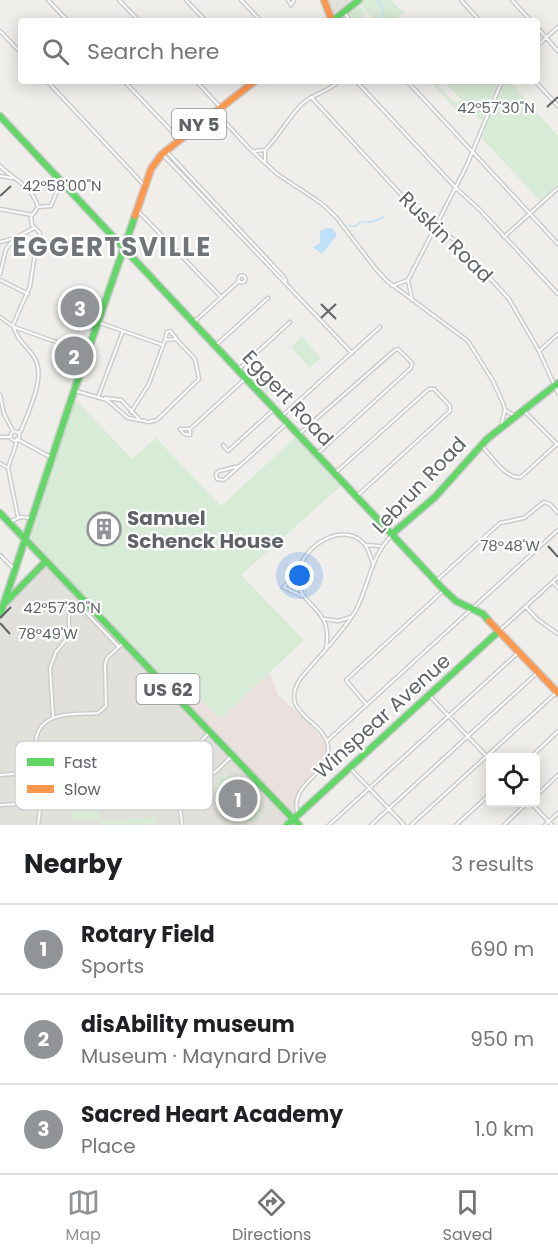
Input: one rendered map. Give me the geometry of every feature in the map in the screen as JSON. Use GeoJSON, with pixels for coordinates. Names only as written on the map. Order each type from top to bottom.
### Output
{"type":"FeatureCollection","features":[{"type":"Feature","properties":{"kind":"street"},"geometry":{"type":"LineString","coordinates":[[48,0],[65,18]]}},
{"type":"Feature","properties":{"kind":"street"},"geometry":{"type":"LineString","coordinates":[[119,0],[136,18]]}},
{"type":"Feature","properties":{"kind":"street"},"geometry":{"type":"LineString","coordinates":[[186,0],[203,18]]}},
{"type":"Feature","properties":{"kind":"street"},"geometry":{"type":"LineString","coordinates":[[241,0],[258,18]]}},
{"type":"Feature","properties":{"kind":"street"},"geometry":{"type":"LineString","coordinates":[[288,0],[291,5],[294,0]]}},
{"type":"Feature","properties":{"kind":"street"},"geometry":{"type":"LineString","coordinates":[[324,0],[331,18]]}},
{"type":"Feature","properties":{"kind":"street"},"geometry":{"type":"LineString","coordinates":[[336,18],[359,0]]}},
{"type":"Feature","properties":{"kind":"street"},"geometry":{"type":"LineString","coordinates":[[461,0],[477,18]]}},
{"type":"Feature","properties":{"kind":"street"},"geometry":{"type":"LineString","coordinates":[[512,0],[528,18]]}},
{"type":"Feature","properties":{"kind":"street"},"geometry":{"type":"LineString","coordinates":[[343,12],[348,18]]}},
{"type":"Feature","properties":{"kind":"street"},"geometry":{"type":"LineString","coordinates":[[540,43],[558,27]]}},
{"type":"Feature","properties":{"kind":"street"},"geometry":{"type":"LineString","coordinates":[[0,31],[18,50]]}},
{"type":"Feature","properties":{"kind":"street"},"geometry":{"type":"LineString","coordinates":[[540,31],[558,51]]}},
{"type":"Feature","properties":{"kind":"street"},"geometry":{"type":"LineString","coordinates":[[50,84],[144,185]]}},
{"type":"Feature","properties":{"kind":"street"},"geometry":{"type":"LineString","coordinates":[[127,84],[180,140]]}},
{"type":"Feature","properties":{"kind":"street"},"geometry":{"type":"LineString","coordinates":[[199,84],[221,108],[224,121]]}},
{"type":"Feature","properties":{"kind":"street","name":"NY 5"},"geometry":{"type":"LineString","coordinates":[[0,615],[21,543],[144,185],[155,162],[164,152],[251,84]]}},
{"type":"Feature","properties":{"kind":"street"},"geometry":{"type":"LineString","coordinates":[[267,165],[264,158],[265,150],[298,109],[311,97],[327,91],[335,84]]}},
{"type":"Feature","properties":{"kind":"street"},"geometry":{"type":"LineString","coordinates":[[359,84],[558,294]]}},
{"type":"Feature","properties":{"kind":"street"},"geometry":{"type":"LineString","coordinates":[[410,84],[558,244]]}},
{"type":"Feature","properties":{"kind":"street"},"geometry":{"type":"LineString","coordinates":[[412,300],[408,280],[456,189],[501,84]]}},
{"type":"Feature","properties":{"kind":"street"},"geometry":{"type":"LineString","coordinates":[[538,84],[558,106]]}},
{"type":"Feature","properties":{"kind":"street","name":"Ruskin Road"},"geometry":{"type":"LineString","coordinates":[[311,97],[418,214],[457,242],[509,299],[539,351],[556,384],[558,393]]}},
{"type":"Feature","properties":{"kind":"street"},"geometry":{"type":"LineString","coordinates":[[213,114],[224,121],[267,165],[336,217],[375,268],[392,286],[468,340],[493,381],[505,410],[501,426]]}},
{"type":"Feature","properties":{"kind":"street","name":"Eggert Road"},"geometry":{"type":"LineString","coordinates":[[0,116],[444,590],[456,601],[483,614],[557,693]]}},
{"type":"Feature","properties":{"kind":"street"},"geometry":{"type":"LineString","coordinates":[[252,151],[265,150]]}},
{"type":"Feature","properties":{"kind":"street"},"geometry":{"type":"LineString","coordinates":[[164,152],[185,171],[283,276],[287,284]]}},
{"type":"Feature","properties":{"kind":"street"},"geometry":{"type":"LineString","coordinates":[[164,152],[181,174],[352,353]]}},
{"type":"Feature","properties":{"kind":"street"},"geometry":{"type":"LineString","coordinates":[[0,166],[31,191],[38,207]]}},
{"type":"Feature","properties":{"kind":"street"},"geometry":{"type":"LineString","coordinates":[[181,174],[185,171]]}},
{"type":"Feature","properties":{"kind":"street"},"geometry":{"type":"LineString","coordinates":[[1,177],[6,172]]}},
{"type":"Feature","properties":{"kind":"street"},"geometry":{"type":"LineString","coordinates":[[1,177],[15,179]]}},
{"type":"Feature","properties":{"kind":"street"},"geometry":{"type":"LineString","coordinates":[[18,518],[8,468],[39,374],[36,360],[17,336],[14,322],[28,294],[40,232],[34,228],[32,215],[38,207],[51,206],[61,181]]}},
{"type":"Feature","properties":{"kind":"street"},"geometry":{"type":"LineString","coordinates":[[504,237],[558,188]]}},
{"type":"Feature","properties":{"kind":"street"},"geometry":{"type":"LineString","coordinates":[[0,209],[32,215]]}},
{"type":"Feature","properties":{"kind":"street"},"geometry":{"type":"LineString","coordinates":[[136,209],[221,297]]}},
{"type":"Feature","properties":{"kind":"street"},"geometry":{"type":"LineString","coordinates":[[227,223],[230,220]]}},
{"type":"Feature","properties":{"kind":"street"},"geometry":{"type":"LineString","coordinates":[[6,249],[0,242],[15,238],[34,228]]}},
{"type":"Feature","properties":{"kind":"street"},"geometry":{"type":"LineString","coordinates":[[0,274],[6,249],[15,238]]}},
{"type":"Feature","properties":{"kind":"street"},"geometry":{"type":"LineString","coordinates":[[0,280],[28,294]]}},
{"type":"Feature","properties":{"kind":"street"},"geometry":{"type":"LineString","coordinates":[[392,286],[408,280]]}},
{"type":"Feature","properties":{"kind":"street"},"geometry":{"type":"LineString","coordinates":[[194,322],[239,281]]}},
{"type":"Feature","properties":{"kind":"street"},"geometry":{"type":"LineString","coordinates":[[216,345],[268,298]]}},
{"type":"Feature","properties":{"kind":"street"},"geometry":{"type":"LineString","coordinates":[[0,318],[14,327],[87,353]]}},
{"type":"Feature","properties":{"kind":"street"},"geometry":{"type":"LineString","coordinates":[[97,322],[163,345]]}},
{"type":"Feature","properties":{"kind":"street"},"geometry":{"type":"LineString","coordinates":[[239,369],[290,322]]}},
{"type":"Feature","properties":{"kind":"street"},"geometry":{"type":"LineString","coordinates":[[282,416],[380,327]]}},
{"type":"Feature","properties":{"kind":"street"},"geometry":{"type":"LineString","coordinates":[[98,396],[123,331]]}},
{"type":"Feature","properties":{"kind":"street"},"geometry":{"type":"LineString","coordinates":[[74,391],[103,398],[113,404],[125,417],[149,422],[156,420],[198,381],[199,375],[195,359],[170,331],[167,332],[149,384],[131,412]]}},
{"type":"Feature","properties":{"kind":"street"},"geometry":{"type":"LineString","coordinates":[[539,351],[558,334]]}},
{"type":"Feature","properties":{"kind":"street"},"geometry":{"type":"LineString","coordinates":[[165,340],[176,339]]}},
{"type":"Feature","properties":{"kind":"street"},"geometry":{"type":"LineString","coordinates":[[299,434],[395,350],[398,349],[412,363],[411,368],[317,453]]}},
{"type":"Feature","properties":{"kind":"street"},"geometry":{"type":"LineString","coordinates":[[190,429],[247,378]]}},
{"type":"Feature","properties":{"kind":"street","name":"Lebrun Road"},"geometry":{"type":"LineString","coordinates":[[327,741],[298,709],[294,695],[300,679],[351,617],[366,588],[373,564],[382,545],[439,493],[501,426],[556,384]]}},
{"type":"Feature","properties":{"kind":"street"},"geometry":{"type":"LineString","coordinates":[[335,473],[429,389],[434,389],[442,397],[450,406],[450,411],[357,496]]}},
{"type":"Feature","properties":{"kind":"street"},"geometry":{"type":"LineString","coordinates":[[0,395],[4,414],[13,431],[18,433]]}},
{"type":"Feature","properties":{"kind":"street"},"geometry":{"type":"LineString","coordinates":[[103,398],[121,400],[141,420]]}},
{"type":"Feature","properties":{"kind":"street"},"geometry":{"type":"LineString","coordinates":[[223,445],[228,451],[275,408]]}},
{"type":"Feature","properties":{"kind":"street"},"geometry":{"type":"LineString","coordinates":[[505,410],[515,416]]}},
{"type":"Feature","properties":{"kind":"street"},"geometry":{"type":"LineString","coordinates":[[481,445],[509,475],[521,477],[557,444],[523,411]]}},
{"type":"Feature","properties":{"kind":"street"},"geometry":{"type":"LineString","coordinates":[[240,466],[219,471],[216,474],[217,479],[223,481],[240,466],[288,422]]}},
{"type":"Feature","properties":{"kind":"street"},"geometry":{"type":"LineString","coordinates":[[10,437],[13,431]]}},
{"type":"Feature","properties":{"kind":"street"},"geometry":{"type":"LineString","coordinates":[[0,437],[10,437],[52,458]]}},
{"type":"Feature","properties":{"kind":"street"},"geometry":{"type":"LineString","coordinates":[[0,464],[8,468]]}},
{"type":"Feature","properties":{"kind":"street"},"geometry":{"type":"LineString","coordinates":[[436,581],[500,523],[524,518],[544,502],[550,504],[558,513]]}},
{"type":"Feature","properties":{"kind":"street","name":"US 62"},"geometry":{"type":"LineString","coordinates":[[0,513],[121,644],[296,817],[299,825]]}},
{"type":"Feature","properties":{"kind":"street"},"geometry":{"type":"LineString","coordinates":[[9,523],[18,518],[31,518]]}},
{"type":"Feature","properties":{"kind":"street"},"geometry":{"type":"LineString","coordinates":[[296,817],[298,795],[304,784],[325,762],[328,755],[327,741],[558,530]]}},
{"type":"Feature","properties":{"kind":"street"},"geometry":{"type":"LineString","coordinates":[[326,649],[327,632],[322,617],[303,597],[284,587],[298,572],[306,555],[324,540],[347,535],[372,547],[382,545]]}},
{"type":"Feature","properties":{"kind":"street"},"geometry":{"type":"LineString","coordinates":[[365,545],[373,564]]}},
{"type":"Feature","properties":{"kind":"street"},"geometry":{"type":"LineString","coordinates":[[0,555],[13,569]]}},
{"type":"Feature","properties":{"kind":"street"},"geometry":{"type":"LineString","coordinates":[[2,602],[46,561]]}},
{"type":"Feature","properties":{"kind":"street"},"geometry":{"type":"LineString","coordinates":[[298,572],[303,597]]}},
{"type":"Feature","properties":{"kind":"street"},"geometry":{"type":"LineString","coordinates":[[499,631],[558,577]]}},
{"type":"Feature","properties":{"kind":"street"},"geometry":{"type":"LineString","coordinates":[[553,582],[558,588]]}},
{"type":"Feature","properties":{"kind":"street"},"geometry":{"type":"LineString","coordinates":[[366,705],[346,680],[444,590]]}},
{"type":"Feature","properties":{"kind":"street"},"geometry":{"type":"LineString","coordinates":[[37,741],[37,733],[42,724],[53,717],[98,713],[106,706],[105,664],[107,658],[121,644],[81,607],[76,606],[71,610],[67,618],[69,636],[56,652],[50,668],[53,717]]}},
{"type":"Feature","properties":{"kind":"street"},"geometry":{"type":"LineString","coordinates":[[526,607],[537,619],[558,634]]}},
{"type":"Feature","properties":{"kind":"street"},"geometry":{"type":"LineString","coordinates":[[322,617],[338,621],[351,617]]}},
{"type":"Feature","properties":{"kind":"street","name":"Winspear Avenue"},"geometry":{"type":"LineString","coordinates":[[287,825],[499,631]]}},
{"type":"Feature","properties":{"kind":"street"},"geometry":{"type":"LineString","coordinates":[[329,825],[519,652]]}},
{"type":"Feature","properties":{"kind":"street"},"geometry":{"type":"LineString","coordinates":[[371,825],[538,672]]}},
{"type":"Feature","properties":{"kind":"street"},"geometry":{"type":"LineString","coordinates":[[490,753],[557,693]]}},
{"type":"Feature","properties":{"kind":"street"},"geometry":{"type":"LineString","coordinates":[[429,695],[486,755]]}},
{"type":"Feature","properties":{"kind":"street"},"geometry":{"type":"LineString","coordinates":[[535,753],[558,731]]}},
{"type":"Feature","properties":{"kind":"street"},"geometry":{"type":"LineString","coordinates":[[201,741],[210,732]]}},
{"type":"Feature","properties":{"kind":"street"},"geometry":{"type":"LineString","coordinates":[[213,773],[232,755]]}},
{"type":"Feature","properties":{"kind":"street"},"geometry":{"type":"LineString","coordinates":[[411,825],[486,757]]}},
{"type":"Feature","properties":{"kind":"street"},"geometry":{"type":"LineString","coordinates":[[350,767],[404,825]]}},
{"type":"Feature","properties":{"kind":"street"},"geometry":{"type":"LineString","coordinates":[[0,775],[15,774]]}},
{"type":"Feature","properties":{"kind":"street"},"geometry":{"type":"LineString","coordinates":[[540,792],[558,775]]}},
{"type":"Feature","properties":{"kind":"street"},"geometry":{"type":"LineString","coordinates":[[456,825],[486,798]]}},
{"type":"Feature","properties":{"kind":"street"},"geometry":{"type":"LineString","coordinates":[[0,805],[15,804]]}},
{"type":"Feature","properties":{"kind":"street"},"geometry":{"type":"LineString","coordinates":[[504,825],[524,807]]}},
{"type":"Feature","properties":{"kind":"street"},"geometry":{"type":"LineString","coordinates":[[534,807],[552,825]]}},
{"type":"Feature","properties":{"kind":"street"},"geometry":{"type":"LineString","coordinates":[[38,825],[39,810]]}},
{"type":"Feature","properties":{"kind":"street"},"geometry":{"type":"LineString","coordinates":[[180,810],[182,825]]}},
{"type":"Feature","properties":{"kind":"street"},"geometry":{"type":"LineString","coordinates":[[545,825],[558,813]]}},
{"type":"Feature","properties":{"kind":"shaded area"},"geometry":{"type":"Polygon","coordinates":[[[326,0],[351,0],[331,15],[326,0]]]}},
{"type":"Feature","properties":{"kind":"shaded area"},"geometry":{"type":"Polygon","coordinates":[[[44,566],[47,567],[289,820],[284,825],[0,825],[0,621],[10,600],[44,566]]]}},
{"type":"Feature","properties":{"kind":"shaded area"},"geometry":{"type":"Polygon","coordinates":[[[270,672],[278,695],[306,720],[324,740],[326,746],[323,763],[299,790],[294,814],[178,695],[188,685],[220,719],[270,672]]]}},
{"type":"Feature","properties":{"kind":"green space"},"geometry":{"type":"Polygon","coordinates":[[[365,0],[391,0],[400,10],[403,10],[405,15],[396,18],[372,18],[360,3],[365,0]]]}},
{"type":"Feature","properties":{"kind":"green space"},"geometry":{"type":"Polygon","coordinates":[[[358,5],[365,12],[363,18],[353,18],[348,14],[358,5]]]}},
{"type":"Feature","properties":{"kind":"green space"},"geometry":{"type":"Polygon","coordinates":[[[433,84],[440,84],[438,86],[454,102],[460,101],[469,112],[463,118],[433,84]]]}},
{"type":"Feature","properties":{"kind":"green space"},"geometry":{"type":"Polygon","coordinates":[[[447,84],[495,84],[496,88],[482,121],[475,114],[476,109],[472,112],[447,84]]]}},
{"type":"Feature","properties":{"kind":"green space"},"geometry":{"type":"Polygon","coordinates":[[[503,84],[512,84],[558,136],[558,184],[540,201],[481,137],[503,84]]]}},
{"type":"Feature","properties":{"kind":"green space"},"geometry":{"type":"Polygon","coordinates":[[[302,336],[321,358],[310,368],[291,347],[302,336]]]}},
{"type":"Feature","properties":{"kind":"green space"},"geometry":{"type":"Polygon","coordinates":[[[264,375],[275,386],[266,394],[257,381],[264,375]]]}},
{"type":"Feature","properties":{"kind":"green space"},"geometry":{"type":"Polygon","coordinates":[[[75,399],[132,459],[156,438],[221,506],[298,435],[343,484],[241,575],[304,640],[220,719],[188,686],[178,694],[30,539],[75,399]]]}},
{"type":"Feature","properties":{"kind":"green space"},"geometry":{"type":"Polygon","coordinates":[[[224,775],[236,780],[258,803],[261,813],[258,819],[244,823],[215,792],[215,783],[224,775]]]}},
{"type":"Feature","properties":{"kind":"green space"},"geometry":{"type":"Polygon","coordinates":[[[72,810],[99,810],[100,819],[73,821],[72,810]]]}},
{"type":"Feature","properties":{"kind":"green space"},"geometry":{"type":"Polygon","coordinates":[[[157,817],[158,825],[102,825],[103,821],[157,817]]]}},
{"type":"Feature","properties":{"kind":"water"},"geometry":{"type":"Polygon","coordinates":[[[332,228],[337,235],[322,254],[313,247],[320,243],[320,230],[332,228]]]}},
{"type":"Feature","properties":{"kind":"waterway"},"geometry":{"type":"LineString","coordinates":[[379,0],[384,12],[381,18]]}},
{"type":"Feature","properties":{"kind":"waterway"},"geometry":{"type":"LineString","coordinates":[[364,222],[372,222],[384,217]]}},
{"type":"Feature","properties":{"kind":"waterway"},"geometry":{"type":"LineString","coordinates":[[349,226],[356,226],[362,221]]}},
{"type":"Feature","properties":{"kind":"traffic: fast"},"geometry":{"type":"LineString","coordinates":[[336,18],[359,0]]}},
{"type":"Feature","properties":{"kind":"traffic: fast"},"geometry":{"type":"LineString","coordinates":[[0,116],[444,590],[456,601],[483,614],[489,621]]}},
{"type":"Feature","properties":{"kind":"traffic: fast"},"geometry":{"type":"LineString","coordinates":[[0,615],[135,216]]}},
{"type":"Feature","properties":{"kind":"traffic: fast"},"geometry":{"type":"LineString","coordinates":[[392,534],[435,497],[487,439],[558,383]]}},
{"type":"Feature","properties":{"kind":"traffic: fast"},"geometry":{"type":"LineString","coordinates":[[0,513],[299,825]]}},
{"type":"Feature","properties":{"kind":"traffic: fast"},"geometry":{"type":"LineString","coordinates":[[6,602],[46,561]]}},
{"type":"Feature","properties":{"kind":"traffic: fast"},"geometry":{"type":"LineString","coordinates":[[287,825],[499,631]]}},
{"type":"Feature","properties":{"kind":"traffic: slow"},"geometry":{"type":"LineString","coordinates":[[324,0],[331,18]]}},
{"type":"Feature","properties":{"kind":"traffic: slow"},"geometry":{"type":"LineString","coordinates":[[135,216],[151,169],[162,154],[251,84]]}},
{"type":"Feature","properties":{"kind":"traffic: slow"},"geometry":{"type":"LineString","coordinates":[[489,621],[558,693]]}},
{"type":"Feature","properties":{"kind":"place","name":"Sacred Heart Academy"},"geometry":{"type":"Point","coordinates":[80,308]}},
{"type":"Feature","properties":{"kind":"place","name":"disAbility museum"},"geometry":{"type":"Point","coordinates":[74,356]}},
{"type":"Feature","properties":{"kind":"place","name":"Samuel Schenck House"},"geometry":{"type":"Point","coordinates":[104,529]}},
{"type":"Feature","properties":{"kind":"place","name":"Rotary Field"},"geometry":{"type":"Point","coordinates":[238,799]}},
{"type":"Feature","properties":{"kind":"district","name":"EGGERTSVILLE"},"geometry":{"type":"Point","coordinates":[112,247]}}]}
